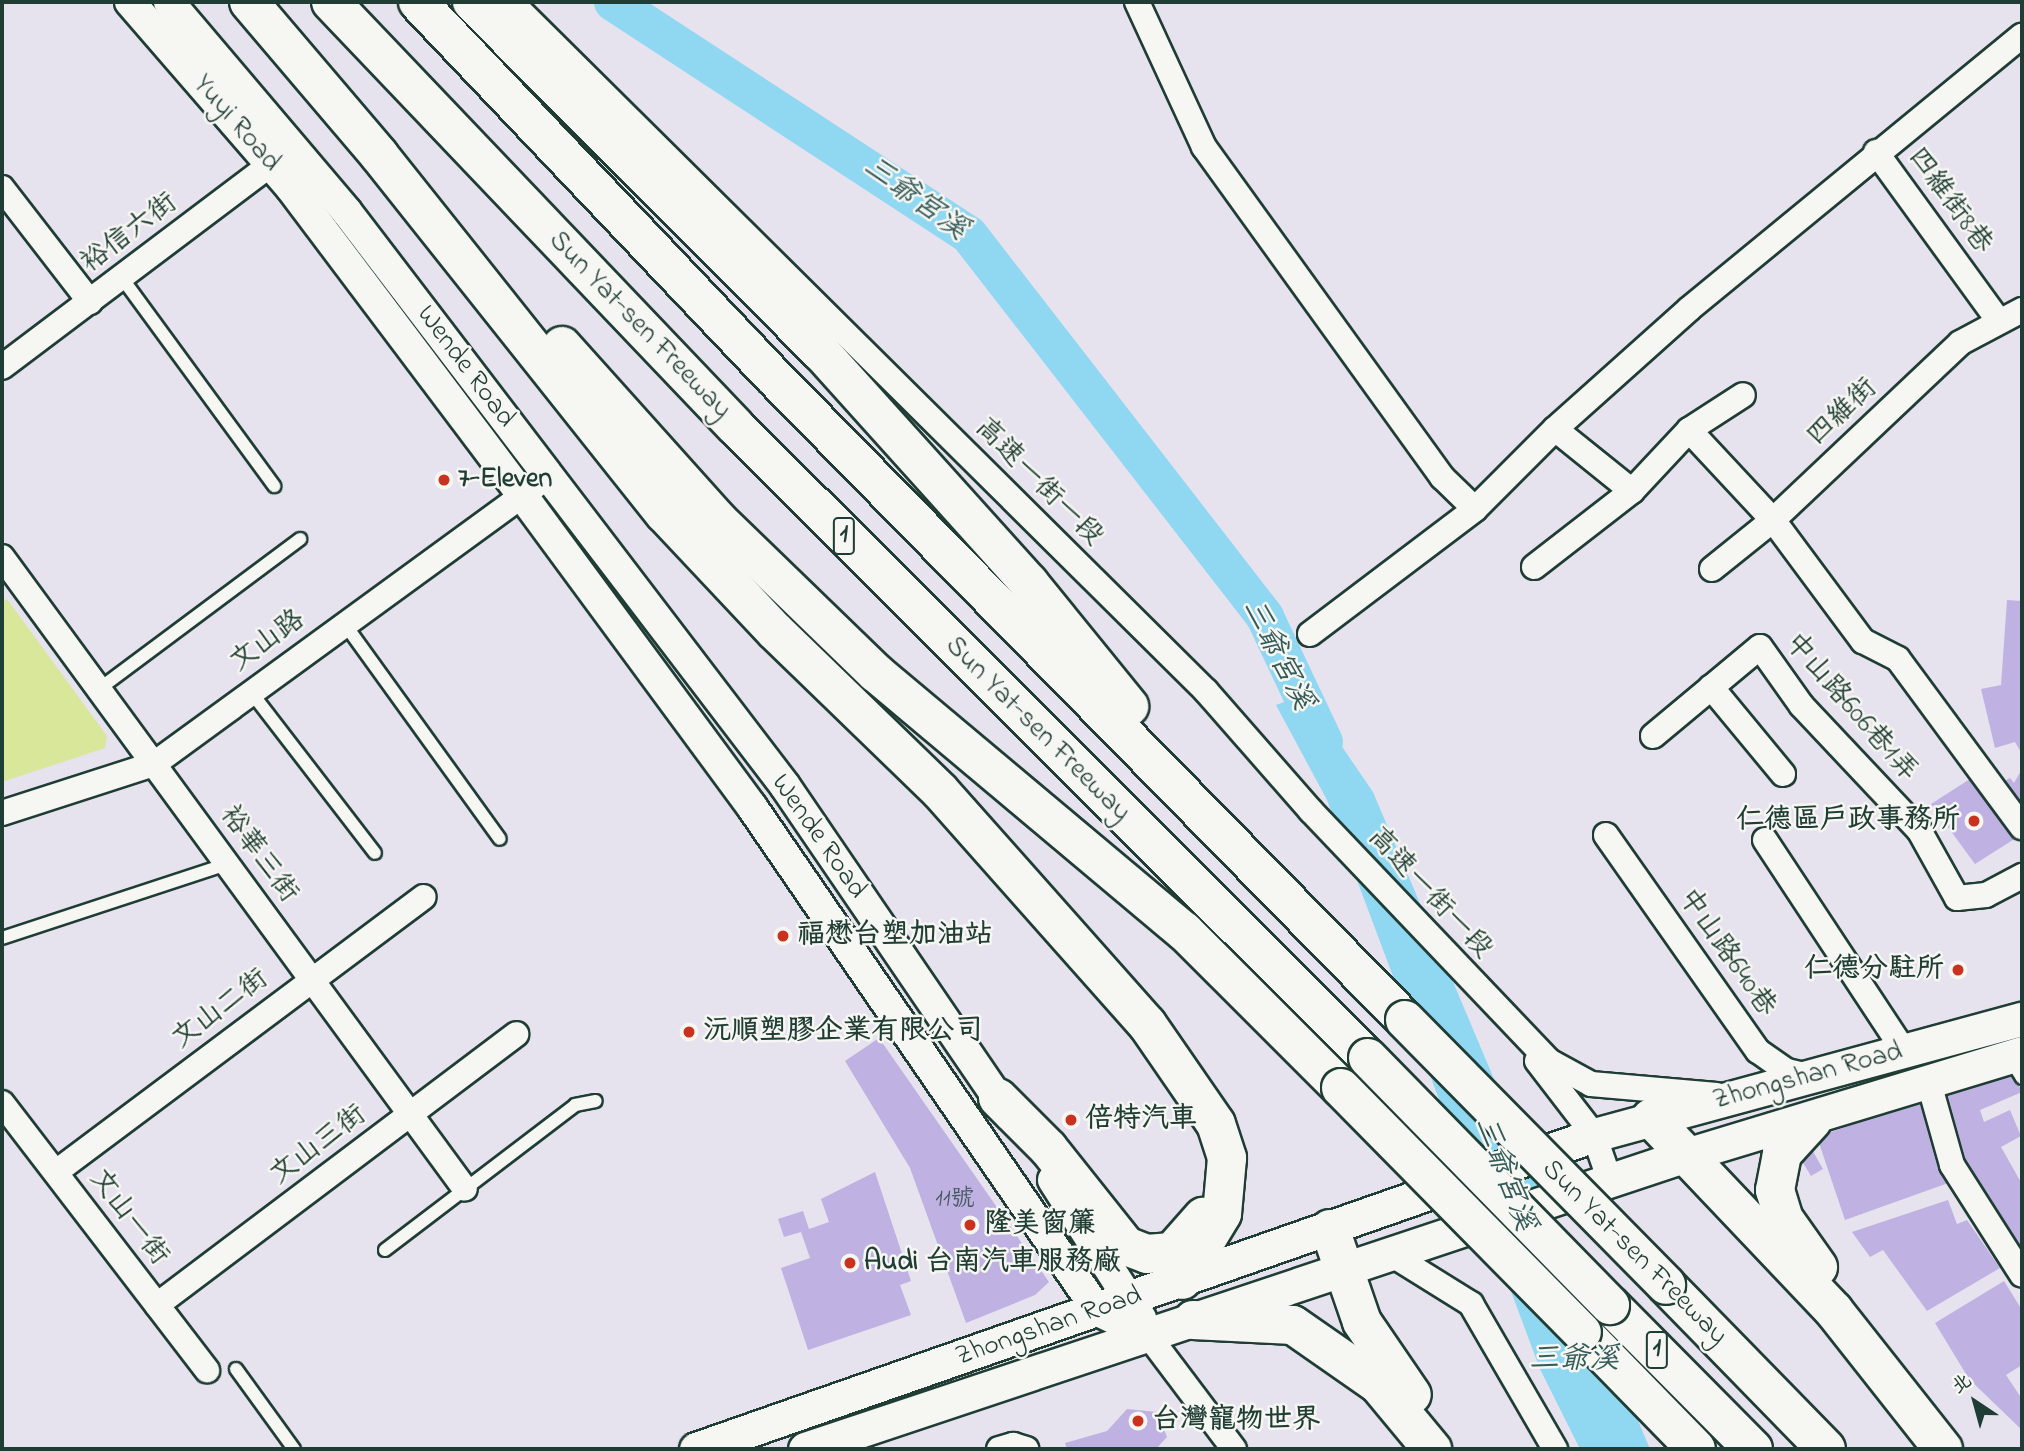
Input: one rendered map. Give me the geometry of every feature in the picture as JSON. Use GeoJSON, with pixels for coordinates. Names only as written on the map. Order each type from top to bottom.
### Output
{"type":"FeatureCollection","features":[{"type":"Feature","properties":{"kind":"highway"},"geometry":{"type":"LineString","coordinates":[[249,2],[379,155],[664,513],[1030,888],[1147,1024],[1191,1095],[1222,1137],[1228,1190],[1216,1227],[1182,1280]]}},
{"type":"Feature","properties":{"kind":"highway","name":"Sun Yat-sen Freeway"},"geometry":{"type":"LineString","coordinates":[[331,2],[735,426],[1705,1396],[1753,1449]]}},
{"type":"Feature","properties":{"kind":"highway","name":"Sun Yat-sen Freeway"},"geometry":{"type":"LineString","coordinates":[[418,2],[772,375],[1826,1449]]}},
{"type":"Feature","properties":{"kind":"highway"},"geometry":{"type":"LineString","coordinates":[[472,2],[821,352],[1029,583],[1288,903]]}},
{"type":"Feature","properties":{"kind":"highway"},"geometry":{"type":"LineString","coordinates":[[379,155],[509,285],[667,466],[768,570],[876,673],[1184,931],[1685,1437]]}},
{"type":"Feature","properties":{"kind":"highway"},"geometry":{"type":"LineString","coordinates":[[998,1098],[1048,1147],[1120,1241],[1136,1251],[1162,1255],[1193,1234],[1210,1196],[1212,1153],[1191,1095]]}},
{"type":"Feature","properties":{"kind":"highway"},"geometry":{"type":"LineString","coordinates":[[1651,1118],[1834,1311],[1943,1449]]}},
{"type":"Feature","properties":{"kind":"highway"},"geometry":{"type":"LineString","coordinates":[[1812,1121],[1782,1154],[1775,1190],[1784,1219],[1819,1268],[1834,1311]]}},
{"type":"Feature","properties":{"kind":"highway"},"geometry":{"type":"LineString","coordinates":[[1330,1228],[1362,1322],[1450,1449]]}},
{"type":"Feature","properties":{"kind":"highway"},"geometry":{"type":"LineString","coordinates":[[1193,1320],[1293,1325],[1378,1384],[1432,1449]]}},
{"type":"Feature","properties":{"kind":"highway"},"geometry":{"type":"LineString","coordinates":[[1887,1378],[1965,1449]]}},
{"type":"Feature","properties":{"kind":"main road","name":"Zhongshan Road"},"geometry":{"type":"LineString","coordinates":[[696,1449],[1098,1311],[1594,1135],[1739,1095],[1817,1078],[2022,1019]]}},
{"type":"Feature","properties":{"kind":"main road","name":"Zhongshan Road"},"geometry":{"type":"LineString","coordinates":[[805,1449],[1394,1256],[1686,1155],[1812,1121],[1929,1083],[2018,1063]]}},
{"type":"Feature","properties":{"kind":"street","name":"Yuyi Road"},"geometry":{"type":"LineString","coordinates":[[130,2],[282,156],[347,212]]}},
{"type":"Feature","properties":{"kind":"street","name":"Yuyi Road"},"geometry":{"type":"LineString","coordinates":[[169,2],[282,156],[339,249]]}},
{"type":"Feature","properties":{"kind":"street","name":"高速一街一段"},"geometry":{"type":"LineString","coordinates":[[511,2],[1206,691],[1311,811],[1507,1022],[1549,1061],[1591,1084],[1739,1095]]}},
{"type":"Feature","properties":{"kind":"street"},"geometry":{"type":"LineString","coordinates":[[1137,2],[1204,147],[1442,477],[1475,509]]}},
{"type":"Feature","properties":{"kind":"street"},"geometry":{"type":"LineString","coordinates":[[1310,634],[1475,509],[1555,429],[1876,152],[2022,35]]}},
{"type":"Feature","properties":{"kind":"street","name":"四維街8巷"},"geometry":{"type":"LineString","coordinates":[[1876,152],[1998,320]]}},
{"type":"Feature","properties":{"kind":"street","name":"裕信六街"},"geometry":{"type":"LineString","coordinates":[[2,367],[282,156]]}},
{"type":"Feature","properties":{"kind":"street"},"geometry":{"type":"LineString","coordinates":[[2,188],[90,302]]}},
{"type":"Feature","properties":{"kind":"street","name":"Wende Road"},"geometry":{"type":"LineString","coordinates":[[347,212],[785,786],[1132,1297],[1148,1335]]}},
{"type":"Feature","properties":{"kind":"street","name":"Wende Road"},"geometry":{"type":"LineString","coordinates":[[339,249],[752,807],[1098,1311],[1148,1335]]}},
{"type":"Feature","properties":{"kind":"street","name":"四維街"},"geometry":{"type":"LineString","coordinates":[[1712,569],[1773,520],[1960,343],[1998,320],[2022,310]]}},
{"type":"Feature","properties":{"kind":"street"},"geometry":{"type":"LineString","coordinates":[[1534,567],[1632,491],[1689,430],[1743,395]]}},
{"type":"Feature","properties":{"kind":"street"},"geometry":{"type":"LineString","coordinates":[[1555,429],[1632,491]]}},
{"type":"Feature","properties":{"kind":"street"},"geometry":{"type":"LineString","coordinates":[[1689,430],[1773,520],[1863,641],[1898,659],[2022,827]]}},
{"type":"Feature","properties":{"kind":"street","name":"文山路"},"geometry":{"type":"LineString","coordinates":[[2,813],[153,764],[548,477]]}},
{"type":"Feature","properties":{"kind":"street","name":"裕華三街"},"geometry":{"type":"LineString","coordinates":[[2,557],[465,1189]]}},
{"type":"Feature","properties":{"kind":"street","name":"中山路606巷1弄"},"geometry":{"type":"LineString","coordinates":[[1653,736],[1760,647],[1802,706],[1919,830],[1957,898],[1986,895],[2022,876]]}},
{"type":"Feature","properties":{"kind":"street"},"geometry":{"type":"LineString","coordinates":[[1711,687],[1783,774]]}},
{"type":"Feature","properties":{"kind":"street","name":"中山路640巷"},"geometry":{"type":"LineString","coordinates":[[1606,835],[1758,1051],[1787,1071],[1817,1078]]}},
{"type":"Feature","properties":{"kind":"street"},"geometry":{"type":"LineString","coordinates":[[1765,839],[1905,1052]]}},
{"type":"Feature","properties":{"kind":"street","name":"文山二街"},"geometry":{"type":"LineString","coordinates":[[56,1172],[424,897]]}},
{"type":"Feature","properties":{"kind":"street","name":"高速一街一段"},"geometry":{"type":"LineString","coordinates":[[1507,1022],[1594,1135],[1600,1184]]}},
{"type":"Feature","properties":{"kind":"street","name":"文山三街"},"geometry":{"type":"LineString","coordinates":[[157,1305],[516,1034]]}},
{"type":"Feature","properties":{"kind":"street"},"geometry":{"type":"LineString","coordinates":[[1929,1083],[1952,1165],[2022,1275]]}},
{"type":"Feature","properties":{"kind":"street","name":"文山一街"},"geometry":{"type":"LineString","coordinates":[[6,1116],[56,1172],[207,1370]]}},
{"type":"Feature","properties":{"kind":"street"},"geometry":{"type":"LineString","coordinates":[[1394,1256],[1471,1304],[1555,1449]]}},
{"type":"Feature","properties":{"kind":"street"},"geometry":{"type":"LineString","coordinates":[[1148,1335],[1234,1449]]}},
{"type":"Feature","properties":{"kind":"street"},"geometry":{"type":"LineString","coordinates":[[999,1449],[1013,1444],[1026,1449]]}},
{"type":"Feature","properties":{"kind":"lane"},"geometry":{"type":"LineString","coordinates":[[122,278],[274,486]]}},
{"type":"Feature","properties":{"kind":"lane"},"geometry":{"type":"LineString","coordinates":[[99,689],[300,539]]}},
{"type":"Feature","properties":{"kind":"lane"},"geometry":{"type":"LineString","coordinates":[[344,624],[500,839]]}},
{"type":"Feature","properties":{"kind":"lane"},"geometry":{"type":"LineString","coordinates":[[251,692],[375,853]]}},
{"type":"Feature","properties":{"kind":"lane"},"geometry":{"type":"LineString","coordinates":[[2,938],[227,864]]}},
{"type":"Feature","properties":{"kind":"lane"},"geometry":{"type":"LineString","coordinates":[[385,1250],[575,1105],[596,1101]]}},
{"type":"Feature","properties":{"kind":"lane"},"geometry":{"type":"LineString","coordinates":[[236,1369],[294,1449]]}},
{"type":"Feature","properties":{"kind":"green space"},"geometry":{"type":"Polygon","coordinates":[[[7,599],[107,736],[105,748],[2,782],[2,603],[7,599]]]}},
{"type":"Feature","properties":{"kind":"water","name":"三爺溪"},"geometry":{"type":"Polygon","coordinates":[[[1306,694],[1373,792],[1650,1449],[1580,1449],[1540,1369],[1327,800],[1276,705],[1306,694]]]}},
{"type":"Feature","properties":{"kind":"building"},"geometry":{"type":"Polygon","coordinates":[[[2007,600],[2022,601],[2022,754],[2015,742],[1995,748],[1981,689],[2001,685],[2007,600]]]}},
{"type":"Feature","properties":{"kind":"building"},"geometry":{"type":"Polygon","coordinates":[[[2022,769],[2022,821],[1999,784],[2010,778],[2014,783],[2022,769]]]}},
{"type":"Feature","properties":{"kind":"building","name":"仁德區戶政事務所"},"geometry":{"type":"Polygon","coordinates":[[[1973,777],[2016,838],[1975,864],[1931,804],[1973,777]]]}},
{"type":"Feature","properties":{"kind":"building","name":"隆美窗簾"},"geometry":{"type":"Polygon","coordinates":[[[879,1038],[1049,1282],[1035,1295],[966,1323],[910,1168],[845,1061],[879,1038]]]}},
{"type":"Feature","properties":{"kind":"building"},"geometry":{"type":"Polygon","coordinates":[[[2010,1065],[2022,1092],[1980,1110],[1984,1122],[2010,1110],[2021,1136],[2001,1147],[2022,1184],[2022,1253],[1962,1158],[1938,1096],[2010,1065]]]}},
{"type":"Feature","properties":{"kind":"building"},"geometry":{"type":"Polygon","coordinates":[[[1921,1101],[1951,1182],[1845,1220],[1817,1137],[1921,1101]]]}},
{"type":"Feature","properties":{"kind":"building"},"geometry":{"type":"Polygon","coordinates":[[[1811,1148],[1823,1169],[1811,1176],[1799,1156],[1811,1148]]]}},
{"type":"Feature","properties":{"kind":"building","name":"Audi 台南汽車服務廠"},"geometry":{"type":"Polygon","coordinates":[[[875,1172],[911,1281],[900,1285],[911,1315],[808,1350],[781,1268],[810,1258],[801,1232],[784,1237],[778,1219],[803,1211],[809,1229],[829,1222],[821,1199],[875,1172]]]}},
{"type":"Feature","properties":{"kind":"building"},"geometry":{"type":"Polygon","coordinates":[[[1948,1200],[1957,1224],[1967,1220],[2000,1268],[1927,1311],[1883,1250],[1870,1257],[1852,1232],[1948,1200]]]}},
{"type":"Feature","properties":{"kind":"building"},"geometry":{"type":"Polygon","coordinates":[[[2004,1281],[2022,1310],[2022,1365],[2006,1375],[2022,1399],[2022,1430],[1969,1379],[1935,1323],[2004,1281]]]}},
{"type":"Feature","properties":{"kind":"building","name":"台灣寵物世界"},"geometry":{"type":"Polygon","coordinates":[[[1127,1409],[1157,1412],[1167,1437],[1156,1449],[1067,1449],[1065,1443],[1107,1431],[1127,1409]]]}},
{"type":"Feature","properties":{"kind":"waterway","name":"三爺宮溪"},"geometry":{"type":"LineString","coordinates":[[613,2],[969,235],[1265,617],[1324,742]]}},
{"type":"Feature","properties":{"kind":"place","name":"7-Eleven"},"geometry":{"type":"Point","coordinates":[444,480]}},
{"type":"Feature","properties":{"kind":"place","name":"仁德區戶政事務所"},"geometry":{"type":"Point","coordinates":[1974,821]}},
{"type":"Feature","properties":{"kind":"place","name":"福懋台塑加油站"},"geometry":{"type":"Point","coordinates":[783,936]}},
{"type":"Feature","properties":{"kind":"place","name":"仁德分駐所"},"geometry":{"type":"Point","coordinates":[1958,970]}},
{"type":"Feature","properties":{"kind":"place","name":"沅順塑膠企業有限公司"},"geometry":{"type":"Point","coordinates":[689,1032]}},
{"type":"Feature","properties":{"kind":"place","name":"倍特汽車"},"geometry":{"type":"Point","coordinates":[1071,1120]}},
{"type":"Feature","properties":{"kind":"place","name":"隆美窗簾"},"geometry":{"type":"Point","coordinates":[970,1225]}},
{"type":"Feature","properties":{"kind":"place","name":"Audi 台南汽車服務廠"},"geometry":{"type":"Point","coordinates":[850,1263]}},
{"type":"Feature","properties":{"kind":"place","name":"台灣寵物世界"},"geometry":{"type":"Point","coordinates":[1138,1421]}}]}
